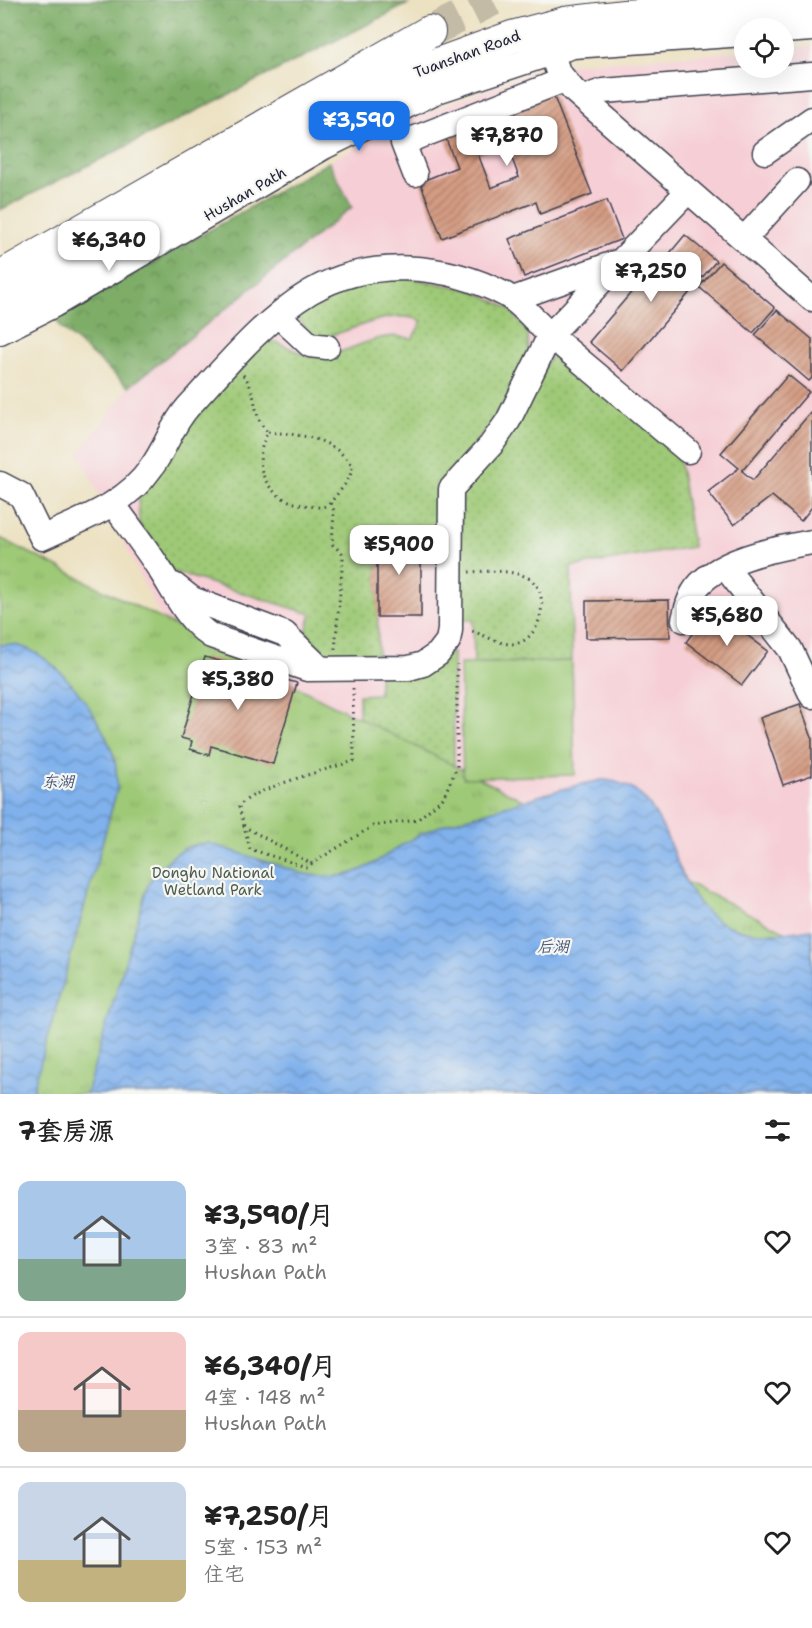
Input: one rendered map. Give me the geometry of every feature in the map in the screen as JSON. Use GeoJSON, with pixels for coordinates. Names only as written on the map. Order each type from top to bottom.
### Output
{"type":"FeatureCollection","features":[{"type":"Feature","properties":{"kind":"main road","name":"Tuanshan Road"},"geometry":{"type":"LineString","coordinates":[[0,306],[307,128],[386,86],[424,69],[512,37],[566,23],[624,16],[812,4]]}},
{"type":"Feature","properties":{"kind":"main road","name":"Tuanshan Road"},"geometry":{"type":"LineString","coordinates":[[0,277],[429,32]]}},
{"type":"Feature","properties":{"kind":"street"},"geometry":{"type":"LineString","coordinates":[[794,30],[812,29]]}},
{"type":"Feature","properties":{"kind":"street","name":"Hushan Path"},"geometry":{"type":"LineString","coordinates":[[0,332],[54,305],[324,147],[437,91],[551,51],[596,44],[734,35]]}},
{"type":"Feature","properties":{"kind":"street"},"geometry":{"type":"LineString","coordinates":[[551,51],[564,80],[587,102],[812,299]]}},
{"type":"Feature","properties":{"kind":"street"},"geometry":{"type":"LineString","coordinates":[[587,102],[594,94],[603,91],[812,75]]}},
{"type":"Feature","properties":{"kind":"street"},"geometry":{"type":"LineString","coordinates":[[415,174],[403,143],[564,80]]}},
{"type":"Feature","properties":{"kind":"street"},"geometry":{"type":"LineString","coordinates":[[765,152],[812,119]]}},
{"type":"Feature","properties":{"kind":"street"},"geometry":{"type":"LineString","coordinates":[[744,239],[796,182]]}},
{"type":"Feature","properties":{"kind":"street"},"geometry":{"type":"LineString","coordinates":[[113,504],[162,572],[179,602],[200,628],[211,636],[299,667],[409,668],[423,664],[438,654],[449,633],[451,489],[491,445],[508,421],[550,335],[688,191]]}},
{"type":"Feature","properties":{"kind":"street"},"geometry":{"type":"LineString","coordinates":[[513,299],[622,260]]}},
{"type":"Feature","properties":{"kind":"street"},"geometry":{"type":"LineString","coordinates":[[0,484],[21,495],[42,538],[113,504],[147,475],[172,426],[230,362],[279,316],[325,285],[347,276],[388,268],[428,270],[477,282],[513,299],[550,335],[688,451]]}},
{"type":"Feature","properties":{"kind":"street"},"geometry":{"type":"LineString","coordinates":[[279,316],[310,345],[327,347]]}},
{"type":"Feature","properties":{"kind":"street"},"geometry":{"type":"LineString","coordinates":[[684,620],[695,589],[725,567],[755,553],[812,542]]}},
{"type":"Feature","properties":{"kind":"street"},"geometry":{"type":"LineString","coordinates":[[725,567],[790,649],[812,696]]}},
{"type":"Feature","properties":{"kind":"path"},"geometry":{"type":"LineString","coordinates":[[230,362],[252,386],[259,423],[268,432],[313,437],[346,457],[352,466],[350,476],[330,502],[322,507],[292,503],[275,494],[263,475],[260,459],[261,448],[268,432]]}},
{"type":"Feature","properties":{"kind":"path"},"geometry":{"type":"LineString","coordinates":[[330,502],[334,518],[332,544],[344,558],[336,669],[354,762],[256,793],[239,807],[250,849],[306,867],[373,826],[417,820],[443,798],[457,767],[457,644],[449,633]]}},
{"type":"Feature","properties":{"kind":"path"},"geometry":{"type":"LineString","coordinates":[[449,633],[484,634],[507,644],[519,643],[532,636],[537,629],[540,597],[533,581],[516,574],[450,573]]}},
{"type":"Feature","properties":{"kind":"path"},"geometry":{"type":"LineString","coordinates":[[243,826],[312,864]]}},
{"type":"Feature","properties":{"kind":"shaded area"},"geometry":{"type":"Polygon","coordinates":[[[812,46],[812,929],[770,934],[695,898],[651,806],[430,830],[178,651],[79,454],[129,387],[351,208],[329,162],[395,125],[546,66],[734,52],[734,78],[794,78],[794,47],[812,46]]]}},
{"type":"Feature","properties":{"kind":"green space"},"geometry":{"type":"Polygon","coordinates":[[[0,0],[361,0],[408,4],[0,210],[0,0]]]}},
{"type":"Feature","properties":{"kind":"green space"},"geometry":{"type":"Polygon","coordinates":[[[329,162],[352,207],[129,387],[61,328],[56,318],[329,162]]]}},
{"type":"Feature","properties":{"kind":"green space"},"geometry":{"type":"Polygon","coordinates":[[[394,275],[472,290],[509,308],[528,333],[529,358],[497,416],[444,481],[439,526],[377,527],[378,659],[339,659],[322,654],[303,642],[311,614],[171,571],[139,524],[138,496],[174,438],[260,345],[274,341],[310,357],[322,357],[390,336],[412,339],[422,321],[408,317],[381,319],[327,336],[313,338],[299,319],[304,309],[325,294],[339,288],[394,275]]]}},
{"type":"Feature","properties":{"kind":"green space"},"geometry":{"type":"Polygon","coordinates":[[[560,354],[678,453],[693,547],[571,567],[572,661],[474,663],[473,620],[459,620],[461,494],[550,358],[560,354]]]}},
{"type":"Feature","properties":{"kind":"green space","name":"Donghu National Wetland Park"},"geometry":{"type":"Polygon","coordinates":[[[0,538],[812,945],[812,1094],[0,1094],[0,538]]]}},
{"type":"Feature","properties":{"kind":"green space"},"geometry":{"type":"Polygon","coordinates":[[[453,652],[454,766],[359,763],[359,695],[379,694],[379,675],[453,652]]]}},
{"type":"Feature","properties":{"kind":"green space"},"geometry":{"type":"Polygon","coordinates":[[[572,661],[575,775],[463,778],[460,664],[572,661]]]}},
{"type":"Feature","properties":{"kind":"water","name":"东湖"},"geometry":{"type":"Polygon","coordinates":[[[0,645],[18,646],[36,653],[70,682],[84,700],[106,738],[114,758],[116,772],[117,790],[32,1094],[0,1094],[0,645]]]}},
{"type":"Feature","properties":{"kind":"water","name":"后湖"},"geometry":{"type":"Polygon","coordinates":[[[602,780],[627,786],[645,799],[669,841],[689,888],[703,908],[722,923],[743,931],[755,932],[778,933],[812,929],[812,1094],[86,1094],[148,884],[159,869],[181,850],[189,846],[208,843],[304,874],[344,875],[359,871],[413,838],[437,827],[544,794],[602,780]]]}},
{"type":"Feature","properties":{"kind":"building"},"geometry":{"type":"Polygon","coordinates":[[[552,92],[592,194],[540,214],[536,202],[442,238],[420,182],[457,167],[444,134],[552,92]],[[506,143],[478,154],[491,188],[519,177],[506,143]]]}},
{"type":"Feature","properties":{"kind":"building"},"geometry":{"type":"Polygon","coordinates":[[[607,200],[622,239],[524,277],[509,239],[607,200]]]}},
{"type":"Feature","properties":{"kind":"building"},"geometry":{"type":"Polygon","coordinates":[[[685,235],[716,261],[696,285],[686,276],[681,282],[691,291],[623,371],[589,342],[657,262],[660,265],[685,235]]]}},
{"type":"Feature","properties":{"kind":"building"},"geometry":{"type":"Polygon","coordinates":[[[721,262],[775,308],[753,333],[699,287],[721,262]]]}},
{"type":"Feature","properties":{"kind":"building"},"geometry":{"type":"Polygon","coordinates":[[[777,310],[812,339],[812,378],[809,381],[755,335],[777,310]]]}},
{"type":"Feature","properties":{"kind":"building"},"geometry":{"type":"Polygon","coordinates":[[[788,375],[809,392],[742,471],[753,480],[812,411],[812,507],[801,521],[772,496],[734,525],[708,492],[739,468],[721,453],[788,375]]]}},
{"type":"Feature","properties":{"kind":"building"},"geometry":{"type":"Polygon","coordinates":[[[377,534],[421,534],[421,617],[377,617],[377,534]]]}},
{"type":"Feature","properties":{"kind":"building"},"geometry":{"type":"Polygon","coordinates":[[[669,600],[670,637],[586,638],[586,601],[669,600]]]}},
{"type":"Feature","properties":{"kind":"building"},"geometry":{"type":"Polygon","coordinates":[[[711,608],[768,651],[742,685],[686,642],[711,608]]]}},
{"type":"Feature","properties":{"kind":"building"},"geometry":{"type":"Polygon","coordinates":[[[205,657],[297,683],[273,764],[211,746],[209,755],[190,749],[192,741],[181,738],[205,657]]]}},
{"type":"Feature","properties":{"kind":"building"},"geometry":{"type":"Polygon","coordinates":[[[800,704],[812,738],[812,775],[783,785],[760,718],[800,704]]]}},
{"type":"Feature","properties":{"kind":"tunnel"},"geometry":{"type":"LineString","coordinates":[[429,32],[493,0]]}}]}
